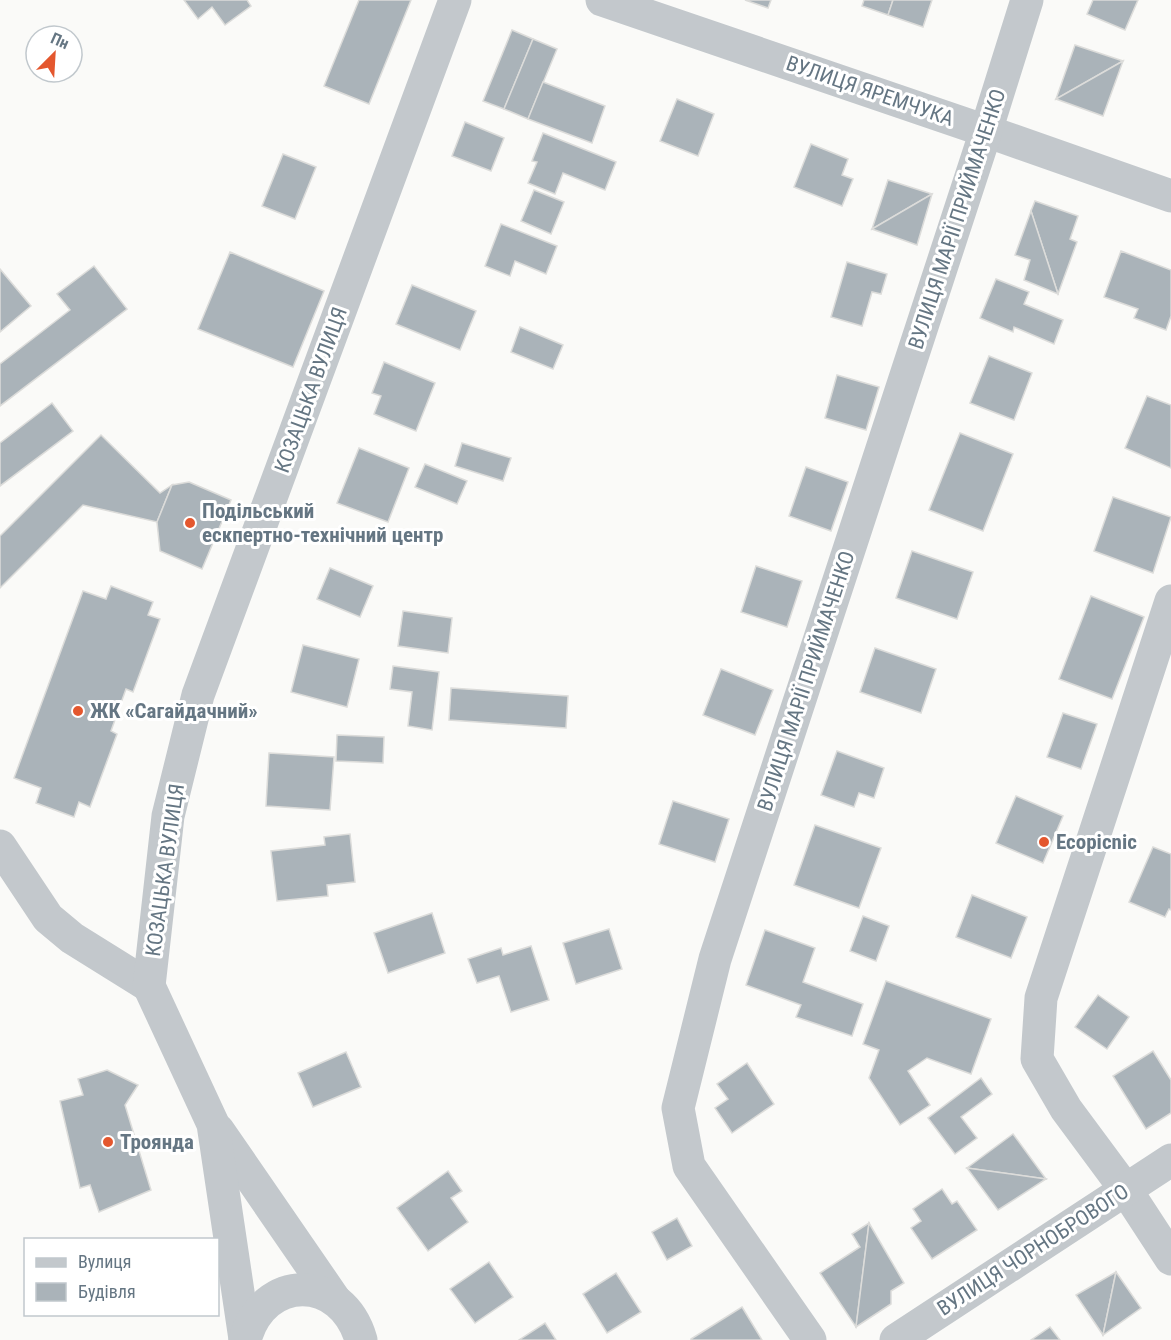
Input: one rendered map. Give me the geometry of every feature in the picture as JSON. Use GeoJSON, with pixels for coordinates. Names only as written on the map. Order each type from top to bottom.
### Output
{"type":"FeatureCollection","features":[{"type":"Feature","properties":{"kind":"street","name":"КОЗАЦЬКА ВУЛИЦЯ"},"geometry":{"type":"LineString","coordinates":[[245,1340],[213,1124],[149,986],[168,816],[198,695],[454,0]]}},
{"type":"Feature","properties":{"kind":"street","name":"ВУЛИЦЯ ЯРЕМЧУКА"},"geometry":{"type":"LineString","coordinates":[[602,0],[1171,196]]}},
{"type":"Feature","properties":{"kind":"street","name":"ВУЛИЦЯ МАРІЇ ПРИЙМАЧЕНКО"},"geometry":{"type":"LineString","coordinates":[[810,1340],[689,1166],[678,1108],[715,959],[1027,0]]}},
{"type":"Feature","properties":{"kind":"street"},"geometry":{"type":"LineString","coordinates":[[1171,601],[1041,998],[1037,1059],[1066,1109],[1125,1190],[1171,1260]]}},
{"type":"Feature","properties":{"kind":"street"},"geometry":{"type":"LineString","coordinates":[[0,846],[48,918],[72,938],[149,986]]}},
{"type":"Feature","properties":{"kind":"street"},"geometry":{"type":"LineString","coordinates":[[213,1124],[335,1300],[348,1311],[362,1335]]}},
{"type":"Feature","properties":{"kind":"street","name":"ВУЛИЦЯ ЧОРНОБРОВОГО"},"geometry":{"type":"LineString","coordinates":[[896,1340],[1171,1160]]}},
{"type":"Feature","properties":{"kind":"street"},"geometry":{"type":"LineString","coordinates":[[245,1340],[250,1324],[259,1310],[279,1295],[304,1290],[320,1293],[335,1300]]}},
{"type":"Feature","properties":{"kind":"building"},"geometry":{"type":"Polygon","coordinates":[[[184,0],[247,0],[251,6],[225,25],[212,7],[198,19],[184,0]]]}},
{"type":"Feature","properties":{"kind":"building"},"geometry":{"type":"Polygon","coordinates":[[[359,0],[411,0],[369,104],[324,86],[359,0]]]}},
{"type":"Feature","properties":{"kind":"building"},"geometry":{"type":"Polygon","coordinates":[[[745,0],[771,0],[768,8],[745,0]]]}},
{"type":"Feature","properties":{"kind":"building"},"geometry":{"type":"Polygon","coordinates":[[[864,0],[893,0],[888,15],[862,6],[864,0]]]}},
{"type":"Feature","properties":{"kind":"building"},"geometry":{"type":"Polygon","coordinates":[[[893,0],[932,0],[923,27],[888,15],[893,0]]]}},
{"type":"Feature","properties":{"kind":"building"},"geometry":{"type":"Polygon","coordinates":[[[1093,0],[1138,0],[1125,30],[1087,14],[1093,0]]]}},
{"type":"Feature","properties":{"kind":"building"},"geometry":{"type":"Polygon","coordinates":[[[512,30],[533,39],[504,109],[483,101],[512,30]]]}},
{"type":"Feature","properties":{"kind":"building"},"geometry":{"type":"Polygon","coordinates":[[[533,39],[557,49],[528,119],[504,109],[533,39]]]}},
{"type":"Feature","properties":{"kind":"building"},"geometry":{"type":"Polygon","coordinates":[[[1075,45],[1123,61],[1056,99],[1075,45]]]}},
{"type":"Feature","properties":{"kind":"building"},"geometry":{"type":"Polygon","coordinates":[[[1123,61],[1103,116],[1056,99],[1123,61]]]}},
{"type":"Feature","properties":{"kind":"building"},"geometry":{"type":"Polygon","coordinates":[[[543,82],[605,106],[592,143],[528,119],[543,82]]]}},
{"type":"Feature","properties":{"kind":"building"},"geometry":{"type":"Polygon","coordinates":[[[677,99],[714,114],[698,156],[660,141],[677,99]]]}},
{"type":"Feature","properties":{"kind":"building"},"geometry":{"type":"Polygon","coordinates":[[[465,122],[504,138],[491,171],[452,156],[465,122]]]}},
{"type":"Feature","properties":{"kind":"building"},"geometry":{"type":"Polygon","coordinates":[[[543,133],[616,162],[605,190],[563,173],[555,194],[528,183],[537,162],[532,161],[543,133]]]}},
{"type":"Feature","properties":{"kind":"building"},"geometry":{"type":"Polygon","coordinates":[[[811,144],[848,159],[842,175],[853,179],[842,206],[794,187],[811,144]]]}},
{"type":"Feature","properties":{"kind":"building"},"geometry":{"type":"Polygon","coordinates":[[[283,154],[316,167],[295,219],[262,206],[283,154]]]}},
{"type":"Feature","properties":{"kind":"building"},"geometry":{"type":"Polygon","coordinates":[[[888,180],[932,194],[872,229],[888,180]]]}},
{"type":"Feature","properties":{"kind":"building"},"geometry":{"type":"Polygon","coordinates":[[[534,190],[564,202],[551,234],[521,221],[534,190]]]}},
{"type":"Feature","properties":{"kind":"building"},"geometry":{"type":"Polygon","coordinates":[[[932,194],[917,245],[872,229],[932,194]]]}},
{"type":"Feature","properties":{"kind":"building"},"geometry":{"type":"Polygon","coordinates":[[[1035,201],[1078,216],[1070,239],[1077,242],[1058,294],[1031,211],[1035,201]]]}},
{"type":"Feature","properties":{"kind":"building"},"geometry":{"type":"Polygon","coordinates":[[[1031,211],[1058,294],[1024,280],[1030,260],[1015,255],[1031,211]]]}},
{"type":"Feature","properties":{"kind":"building"},"geometry":{"type":"Polygon","coordinates":[[[501,224],[557,246],[546,274],[515,261],[510,276],[485,266],[501,224]]]}},
{"type":"Feature","properties":{"kind":"building"},"geometry":{"type":"Polygon","coordinates":[[[1121,251],[1171,270],[1171,316],[1166,330],[1134,318],[1138,309],[1104,297],[1121,251]]]}},
{"type":"Feature","properties":{"kind":"building"},"geometry":{"type":"Polygon","coordinates":[[[230,252],[324,291],[293,367],[198,329],[230,252]]]}},
{"type":"Feature","properties":{"kind":"building"},"geometry":{"type":"Polygon","coordinates":[[[847,262],[887,274],[881,294],[872,292],[862,326],[831,317],[847,262]]]}},
{"type":"Feature","properties":{"kind":"building"},"geometry":{"type":"Polygon","coordinates":[[[94,266],[127,309],[0,406],[0,364],[70,310],[57,294],[94,266]]]}},
{"type":"Feature","properties":{"kind":"building"},"geometry":{"type":"Polygon","coordinates":[[[0,269],[31,306],[0,332],[0,269]]]}},
{"type":"Feature","properties":{"kind":"building"},"geometry":{"type":"Polygon","coordinates":[[[996,279],[1029,292],[1024,304],[1063,320],[1054,344],[1014,327],[1013,332],[980,318],[996,279]]]}},
{"type":"Feature","properties":{"kind":"building"},"geometry":{"type":"Polygon","coordinates":[[[412,285],[476,311],[460,350],[396,324],[412,285]]]}},
{"type":"Feature","properties":{"kind":"building"},"geometry":{"type":"Polygon","coordinates":[[[520,327],[563,345],[553,369],[511,352],[520,327]]]}},
{"type":"Feature","properties":{"kind":"building"},"geometry":{"type":"Polygon","coordinates":[[[989,356],[1032,373],[1014,420],[970,403],[989,356]]]}},
{"type":"Feature","properties":{"kind":"building"},"geometry":{"type":"Polygon","coordinates":[[[384,362],[435,383],[416,431],[374,414],[381,396],[372,393],[384,362]]]}},
{"type":"Feature","properties":{"kind":"building"},"geometry":{"type":"Polygon","coordinates":[[[837,375],[879,387],[866,430],[825,418],[837,375]]]}},
{"type":"Feature","properties":{"kind":"building"},"geometry":{"type":"Polygon","coordinates":[[[1147,396],[1171,405],[1171,468],[1125,448],[1147,396]]]}},
{"type":"Feature","properties":{"kind":"building"},"geometry":{"type":"Polygon","coordinates":[[[52,403],[73,431],[0,486],[0,443],[52,403]]]}},
{"type":"Feature","properties":{"kind":"building"},"geometry":{"type":"Polygon","coordinates":[[[960,433],[1013,454],[983,531],[929,510],[960,433]]]}},
{"type":"Feature","properties":{"kind":"building"},"geometry":{"type":"Polygon","coordinates":[[[101,435],[160,493],[172,485],[157,522],[83,505],[0,588],[0,536],[101,435]]]}},
{"type":"Feature","properties":{"kind":"building"},"geometry":{"type":"Polygon","coordinates":[[[462,443],[511,458],[503,481],[455,466],[462,443]]]}},
{"type":"Feature","properties":{"kind":"building"},"geometry":{"type":"Polygon","coordinates":[[[359,448],[409,468],[388,522],[337,503],[359,448]]]}},
{"type":"Feature","properties":{"kind":"building"},"geometry":{"type":"Polygon","coordinates":[[[425,464],[467,481],[457,504],[415,487],[425,464]]]}},
{"type":"Feature","properties":{"kind":"building"},"geometry":{"type":"Polygon","coordinates":[[[806,467],[848,482],[831,531],[789,516],[806,467]]]}},
{"type":"Feature","properties":{"kind":"building"},"geometry":{"type":"Polygon","coordinates":[[[189,482],[231,500],[202,569],[160,551],[157,522],[172,485],[189,482]]]}},
{"type":"Feature","properties":{"kind":"building"},"geometry":{"type":"Polygon","coordinates":[[[1113,497],[1171,517],[1153,573],[1094,551],[1113,497]]]}},
{"type":"Feature","properties":{"kind":"building"},"geometry":{"type":"Polygon","coordinates":[[[912,551],[973,572],[957,619],[896,598],[912,551]]]}},
{"type":"Feature","properties":{"kind":"building"},"geometry":{"type":"Polygon","coordinates":[[[756,566],[802,581],[787,627],[741,612],[756,566]]]}},
{"type":"Feature","properties":{"kind":"building"},"geometry":{"type":"Polygon","coordinates":[[[330,568],[373,586],[360,617],[317,599],[330,568]]]}},
{"type":"Feature","properties":{"kind":"building","name":"ЖК «Сагайдачний»"},"geometry":{"type":"Polygon","coordinates":[[[111,586],[153,602],[148,615],[160,619],[133,692],[126,689],[111,731],[117,734],[90,807],[79,802],[74,817],[36,803],[41,788],[14,778],[83,591],[106,599],[111,586]]]}},
{"type":"Feature","properties":{"kind":"building"},"geometry":{"type":"Polygon","coordinates":[[[1091,596],[1144,617],[1112,699],[1059,679],[1091,596]]]}},
{"type":"Feature","properties":{"kind":"building"},"geometry":{"type":"Polygon","coordinates":[[[403,611],[452,618],[448,653],[398,646],[403,611]]]}},
{"type":"Feature","properties":{"kind":"building"},"geometry":{"type":"Polygon","coordinates":[[[303,645],[359,659],[347,707],[291,692],[303,645]]]}},
{"type":"Feature","properties":{"kind":"building"},"geometry":{"type":"Polygon","coordinates":[[[875,648],[936,669],[921,713],[860,692],[875,648]]]}},
{"type":"Feature","properties":{"kind":"building"},"geometry":{"type":"Polygon","coordinates":[[[393,666],[439,672],[432,730],[408,726],[412,692],[390,689],[393,666]]]}},
{"type":"Feature","properties":{"kind":"building"},"geometry":{"type":"Polygon","coordinates":[[[721,669],[773,690],[755,735],[703,715],[721,669]]]}},
{"type":"Feature","properties":{"kind":"building"},"geometry":{"type":"Polygon","coordinates":[[[451,688],[568,696],[566,728],[449,720],[451,688]]]}},
{"type":"Feature","properties":{"kind":"building"},"geometry":{"type":"Polygon","coordinates":[[[1063,713],[1097,724],[1081,769],[1047,757],[1063,713]]]}},
{"type":"Feature","properties":{"kind":"building"},"geometry":{"type":"Polygon","coordinates":[[[337,735],[384,737],[383,763],[336,761],[337,735]]]}},
{"type":"Feature","properties":{"kind":"building"},"geometry":{"type":"Polygon","coordinates":[[[837,751],[884,768],[874,798],[859,793],[854,807],[821,795],[837,751]]]}},
{"type":"Feature","properties":{"kind":"building"},"geometry":{"type":"Polygon","coordinates":[[[269,753],[334,757],[330,810],[266,806],[269,753]]]}},
{"type":"Feature","properties":{"kind":"building"},"geometry":{"type":"Polygon","coordinates":[[[1016,796],[1063,816],[1043,863],[996,843],[1016,796]]]}},
{"type":"Feature","properties":{"kind":"building"},"geometry":{"type":"Polygon","coordinates":[[[673,801],[729,819],[715,862],[659,844],[673,801]]]}},
{"type":"Feature","properties":{"kind":"building"},"geometry":{"type":"Polygon","coordinates":[[[815,825],[881,848],[859,908],[794,885],[815,825]]]}},
{"type":"Feature","properties":{"kind":"building"},"geometry":{"type":"Polygon","coordinates":[[[350,834],[355,882],[327,885],[328,896],[277,901],[271,851],[325,845],[324,837],[350,834]]]}},
{"type":"Feature","properties":{"kind":"building"},"geometry":{"type":"Polygon","coordinates":[[[1153,847],[1171,854],[1171,910],[1169,909],[1165,917],[1129,902],[1153,847]]]}},
{"type":"Feature","properties":{"kind":"building"},"geometry":{"type":"Polygon","coordinates":[[[972,895],[1027,917],[1011,958],[956,937],[972,895]]]}},
{"type":"Feature","properties":{"kind":"building"},"geometry":{"type":"Polygon","coordinates":[[[432,913],[445,953],[388,973],[374,933],[432,913]]]}},
{"type":"Feature","properties":{"kind":"building"},"geometry":{"type":"Polygon","coordinates":[[[863,916],[889,926],[876,961],[850,951],[863,916]]]}},
{"type":"Feature","properties":{"kind":"building"},"geometry":{"type":"Polygon","coordinates":[[[609,929],[622,969],[576,984],[563,943],[609,929]]]}},
{"type":"Feature","properties":{"kind":"building"},"geometry":{"type":"Polygon","coordinates":[[[765,930],[815,948],[803,982],[863,1004],[852,1036],[796,1017],[801,1005],[746,985],[765,930]]]}},
{"type":"Feature","properties":{"kind":"building"},"geometry":{"type":"Polygon","coordinates":[[[531,946],[549,1000],[511,1012],[499,976],[477,983],[468,959],[501,948],[503,955],[531,946]]]}},
{"type":"Feature","properties":{"kind":"building"},"geometry":{"type":"Polygon","coordinates":[[[886,981],[991,1019],[971,1074],[927,1058],[908,1071],[930,1105],[900,1125],[869,1078],[879,1050],[863,1044],[886,981]]]}},
{"type":"Feature","properties":{"kind":"building"},"geometry":{"type":"Polygon","coordinates":[[[1098,995],[1129,1017],[1107,1049],[1075,1027],[1098,995]]]}},
{"type":"Feature","properties":{"kind":"building"},"geometry":{"type":"Polygon","coordinates":[[[1153,1051],[1171,1080],[1171,1113],[1146,1129],[1113,1076],[1153,1051]]]}},
{"type":"Feature","properties":{"kind":"building"},"geometry":{"type":"Polygon","coordinates":[[[346,1052],[361,1087],[313,1107],[298,1073],[346,1052]]]}},
{"type":"Feature","properties":{"kind":"building"},"geometry":{"type":"Polygon","coordinates":[[[747,1063],[774,1104],[732,1133],[715,1108],[728,1099],[717,1084],[747,1063]]]}},
{"type":"Feature","properties":{"kind":"building"},"geometry":{"type":"Polygon","coordinates":[[[107,1070],[138,1085],[125,1105],[151,1190],[99,1212],[90,1185],[80,1188],[60,1101],[83,1095],[78,1079],[107,1070]]]}},
{"type":"Feature","properties":{"kind":"building"},"geometry":{"type":"Polygon","coordinates":[[[981,1078],[992,1094],[961,1117],[977,1138],[955,1154],[928,1118],[981,1078]]]}},
{"type":"Feature","properties":{"kind":"building"},"geometry":{"type":"Polygon","coordinates":[[[1013,1134],[1046,1179],[967,1168],[1013,1134]]]}},
{"type":"Feature","properties":{"kind":"building"},"geometry":{"type":"Polygon","coordinates":[[[967,1168],[1046,1179],[998,1210],[967,1168]]]}},
{"type":"Feature","properties":{"kind":"building"},"geometry":{"type":"Polygon","coordinates":[[[448,1171],[462,1191],[451,1198],[468,1222],[428,1251],[397,1208],[448,1171]]]}},
{"type":"Feature","properties":{"kind":"building"},"geometry":{"type":"Polygon","coordinates":[[[942,1189],[952,1204],[957,1201],[977,1230],[932,1259],[911,1228],[921,1221],[913,1209],[942,1189]]]}},
{"type":"Feature","properties":{"kind":"building"},"geometry":{"type":"Polygon","coordinates":[[[677,1218],[692,1246],[667,1260],[652,1232],[677,1218]]]}},
{"type":"Feature","properties":{"kind":"building"},"geometry":{"type":"Polygon","coordinates":[[[869,1223],[856,1327],[820,1273],[860,1247],[852,1234],[869,1223]]]}},
{"type":"Feature","properties":{"kind":"building"},"geometry":{"type":"Polygon","coordinates":[[[869,1223],[904,1283],[891,1291],[891,1304],[856,1327],[869,1223]]]}},
{"type":"Feature","properties":{"kind":"building"},"geometry":{"type":"Polygon","coordinates":[[[489,1262],[513,1297],[475,1323],[450,1289],[489,1262]]]}},
{"type":"Feature","properties":{"kind":"building"},"geometry":{"type":"Polygon","coordinates":[[[1116,1272],[1103,1335],[1076,1295],[1116,1272]]]}},
{"type":"Feature","properties":{"kind":"building"},"geometry":{"type":"Polygon","coordinates":[[[1116,1272],[1141,1308],[1103,1335],[1116,1272]]]}},
{"type":"Feature","properties":{"kind":"building"},"geometry":{"type":"Polygon","coordinates":[[[616,1273],[641,1312],[607,1333],[583,1294],[616,1273]]]}},
{"type":"Feature","properties":{"kind":"building"},"geometry":{"type":"Polygon","coordinates":[[[742,1307],[762,1340],[691,1340],[691,1339],[742,1307]]]}},
{"type":"Feature","properties":{"kind":"building"},"geometry":{"type":"Polygon","coordinates":[[[545,1323],[556,1340],[519,1340],[545,1323]]]}},
{"type":"Feature","properties":{"kind":"building"},"geometry":{"type":"Polygon","coordinates":[[[1050,1327],[1060,1340],[1031,1340],[1050,1327]]]}},
{"type":"Feature","properties":{"kind":"place","name":"Подільський ескпертно-технічний центр"},"geometry":{"type":"Point","coordinates":[190,523]}},
{"type":"Feature","properties":{"kind":"place","name":"ЖК «Сагайдачний»"},"geometry":{"type":"Point","coordinates":[78,711]}},
{"type":"Feature","properties":{"kind":"place","name":"Ecopicnic"},"geometry":{"type":"Point","coordinates":[1044,842]}},
{"type":"Feature","properties":{"kind":"place","name":"Троянда"},"geometry":{"type":"Point","coordinates":[108,1142]}}]}
